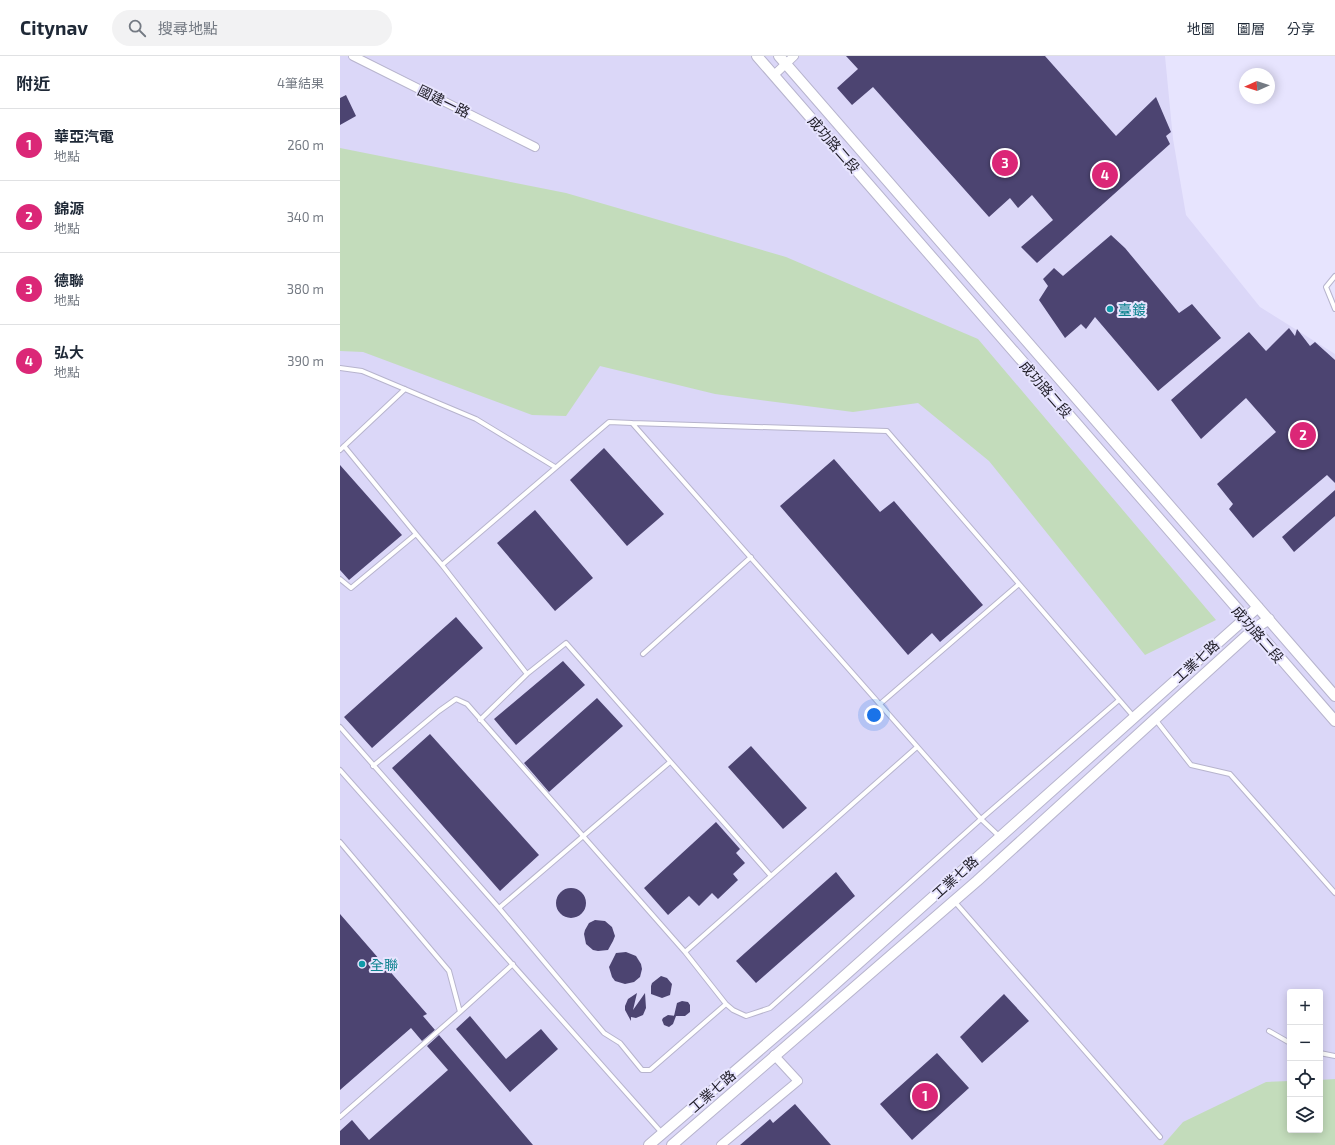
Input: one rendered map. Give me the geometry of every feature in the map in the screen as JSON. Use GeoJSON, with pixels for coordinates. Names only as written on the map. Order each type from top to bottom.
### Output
{"type":"FeatureCollection","features":[{"type":"Feature","properties":{"kind":"street","name":"國建一路"},"geometry":{"type":"LineString","coordinates":[[352,56],[535,147]]}},
{"type":"Feature","properties":{"kind":"street","name":"成功路二段"},"geometry":{"type":"LineString","coordinates":[[757,56],[1335,721]]}},
{"type":"Feature","properties":{"kind":"street"},"geometry":{"type":"LineString","coordinates":[[774,75],[782,60],[794,56]]}},
{"type":"Feature","properties":{"kind":"street","name":"成功路二段"},"geometry":{"type":"LineString","coordinates":[[782,60],[1335,696]]}},
{"type":"Feature","properties":{"kind":"street","name":"工業七路"},"geometry":{"type":"LineString","coordinates":[[649,1145],[805,1011],[1258,607]]}},
{"type":"Feature","properties":{"kind":"street","name":"工業七路"},"geometry":{"type":"LineString","coordinates":[[672,1145],[774,1055],[977,881],[1254,629],[1269,619]]}},
{"type":"Feature","properties":{"kind":"street"},"geometry":{"type":"LineString","coordinates":[[721,1145],[798,1081],[774,1055]]}},
{"type":"Feature","properties":{"kind":"lane"},"geometry":{"type":"LineString","coordinates":[[1335,276],[1326,287],[1335,309]]}},
{"type":"Feature","properties":{"kind":"lane"},"geometry":{"type":"LineString","coordinates":[[340,368],[362,370],[476,419],[554,467]]}},
{"type":"Feature","properties":{"kind":"lane"},"geometry":{"type":"LineString","coordinates":[[340,450],[405,389]]}},
{"type":"Feature","properties":{"kind":"lane"},"geometry":{"type":"LineString","coordinates":[[442,565],[554,467],[609,422],[887,431],[1134,717]]}},
{"type":"Feature","properties":{"kind":"lane"},"geometry":{"type":"LineString","coordinates":[[632,423],[981,819],[1000,837]]}},
{"type":"Feature","properties":{"kind":"lane"},"geometry":{"type":"LineString","coordinates":[[344,446],[442,565],[527,674]]}},
{"type":"Feature","properties":{"kind":"lane"},"geometry":{"type":"LineString","coordinates":[[340,579],[352,588],[416,534]]}},
{"type":"Feature","properties":{"kind":"lane"},"geometry":{"type":"LineString","coordinates":[[643,654],[751,557]]}},
{"type":"Feature","properties":{"kind":"lane"},"geometry":{"type":"LineString","coordinates":[[880,704],[1019,584]]}},
{"type":"Feature","properties":{"kind":"lane"},"geometry":{"type":"LineString","coordinates":[[480,720],[527,674],[566,643],[771,876]]}},
{"type":"Feature","properties":{"kind":"lane"},"geometry":{"type":"LineString","coordinates":[[373,766],[439,711],[456,699],[467,704],[685,952],[726,1004],[733,1010],[746,1016],[770,1008],[981,819],[1118,700]]}},
{"type":"Feature","properties":{"kind":"lane"},"geometry":{"type":"LineString","coordinates":[[1155,719],[1191,765],[1230,774],[1335,893]]}},
{"type":"Feature","properties":{"kind":"lane"},"geometry":{"type":"LineString","coordinates":[[340,728],[499,908],[604,1033],[620,1043],[642,1070],[650,1070],[726,1004]]}},
{"type":"Feature","properties":{"kind":"lane"},"geometry":{"type":"LineString","coordinates":[[685,952],[917,746]]}},
{"type":"Feature","properties":{"kind":"lane"},"geometry":{"type":"LineString","coordinates":[[499,908],[670,762]]}},
{"type":"Feature","properties":{"kind":"lane"},"geometry":{"type":"LineString","coordinates":[[340,770],[662,1134]]}},
{"type":"Feature","properties":{"kind":"lane"},"geometry":{"type":"LineString","coordinates":[[340,842],[449,971],[460,1012]]}},
{"type":"Feature","properties":{"kind":"lane"},"geometry":{"type":"LineString","coordinates":[[953,901],[1160,1137]]}},
{"type":"Feature","properties":{"kind":"lane"},"geometry":{"type":"LineString","coordinates":[[340,1117],[513,964]]}},
{"type":"Feature","properties":{"kind":"lane"},"geometry":{"type":"LineString","coordinates":[[1269,1032],[1287,1041]]}},
{"type":"Feature","properties":{"kind":"lane"},"geometry":{"type":"LineString","coordinates":[[1323,1054],[1335,1056]]}},
{"type":"Feature","properties":{"kind":"shaded area"},"geometry":{"type":"Polygon","coordinates":[[[340,56],[1165,56],[1173,139],[1186,215],[1260,307],[1335,354],[1335,1145],[340,1145],[340,56]]]}},
{"type":"Feature","properties":{"kind":"green space"},"geometry":{"type":"Polygon","coordinates":[[[340,148],[566,193],[786,257],[978,339],[1216,620],[1145,655],[989,461],[918,403],[853,412],[715,394],[600,366],[566,416],[532,415],[363,352],[340,351],[340,148]]]}},
{"type":"Feature","properties":{"kind":"green space"},"geometry":{"type":"Polygon","coordinates":[[[1335,1079],[1335,1145],[1163,1145],[1183,1122],[1266,1082],[1287,1081],[1287,1133],[1323,1133],[1323,1080],[1335,1079]]]}},
{"type":"Feature","properties":{"kind":"building"},"geometry":{"type":"Polygon","coordinates":[[[846,56],[1045,56],[1116,136],[1156,97],[1171,132],[1166,136],[1170,144],[1037,263],[1021,247],[1053,220],[1032,195],[1018,208],[1010,198],[989,217],[873,87],[852,105],[837,88],[858,69],[846,56]]]}},
{"type":"Feature","properties":{"kind":"building"},"geometry":{"type":"Polygon","coordinates":[[[346,95],[356,116],[340,125],[340,98],[346,95]]]}},
{"type":"Feature","properties":{"kind":"building","name":"臺鍍"},"geometry":{"type":"Polygon","coordinates":[[[1111,235],[1125,248],[1179,313],[1192,304],[1221,338],[1158,391],[1095,317],[1086,329],[1081,324],[1065,338],[1039,300],[1048,286],[1043,279],[1054,268],[1063,276],[1111,235]]]}},
{"type":"Feature","properties":{"kind":"building"},"geometry":{"type":"Polygon","coordinates":[[[1289,328],[1295,336],[1297,329],[1310,346],[1315,342],[1335,360],[1335,483],[1327,475],[1253,538],[1229,509],[1233,504],[1217,484],[1276,432],[1246,398],[1201,439],[1171,400],[1249,332],[1266,351],[1289,328]]]}},
{"type":"Feature","properties":{"kind":"building"},"geometry":{"type":"Polygon","coordinates":[[[604,448],[664,514],[627,546],[570,480],[604,448]]]}},
{"type":"Feature","properties":{"kind":"building"},"geometry":{"type":"Polygon","coordinates":[[[834,459],[880,512],[894,501],[983,605],[940,642],[932,633],[908,655],[780,506],[834,459]]]}},
{"type":"Feature","properties":{"kind":"building"},"geometry":{"type":"Polygon","coordinates":[[[340,465],[402,535],[349,580],[340,570],[340,465]]]}},
{"type":"Feature","properties":{"kind":"building"},"geometry":{"type":"Polygon","coordinates":[[[1335,490],[1335,516],[1294,552],[1282,537],[1335,490]]]}},
{"type":"Feature","properties":{"kind":"building"},"geometry":{"type":"Polygon","coordinates":[[[535,510],[593,578],[555,611],[497,543],[535,510]]]}},
{"type":"Feature","properties":{"kind":"building"},"geometry":{"type":"Polygon","coordinates":[[[456,617],[483,648],[372,748],[344,717],[456,617]]]}},
{"type":"Feature","properties":{"kind":"building"},"geometry":{"type":"Polygon","coordinates":[[[563,661],[585,685],[516,745],[494,719],[563,661]]]}},
{"type":"Feature","properties":{"kind":"building"},"geometry":{"type":"Polygon","coordinates":[[[597,698],[623,726],[549,792],[524,763],[597,698]]]}},
{"type":"Feature","properties":{"kind":"building"},"geometry":{"type":"Polygon","coordinates":[[[430,734],[539,855],[500,891],[392,768],[430,734]]]}},
{"type":"Feature","properties":{"kind":"building"},"geometry":{"type":"Polygon","coordinates":[[[751,746],[807,808],[783,829],[728,767],[751,746]]]}},
{"type":"Feature","properties":{"kind":"building"},"geometry":{"type":"Polygon","coordinates":[[[716,822],[740,849],[736,853],[745,863],[733,874],[738,880],[718,899],[712,893],[699,906],[689,896],[668,915],[644,888],[716,822]]]}},
{"type":"Feature","properties":{"kind":"building"},"geometry":{"type":"Polygon","coordinates":[[[836,872],[855,896],[756,983],[736,961],[836,872]]]}},
{"type":"Feature","properties":{"kind":"building"},"geometry":{"type":"Polygon","coordinates":[[[571,888],[582,892],[586,903],[582,914],[571,918],[560,914],[556,903],[560,892],[571,888]]]}},
{"type":"Feature","properties":{"kind":"building","name":"全聯"},"geometry":{"type":"Polygon","coordinates":[[[340,914],[427,1014],[423,1016],[435,1030],[422,1041],[411,1028],[340,1090],[340,914]]]}},
{"type":"Feature","properties":{"kind":"building"},"geometry":{"type":"Polygon","coordinates":[[[595,920],[605,921],[612,927],[615,936],[608,950],[593,950],[586,944],[584,934],[585,930],[589,923],[595,920]]]}},
{"type":"Feature","properties":{"kind":"building"},"geometry":{"type":"Polygon","coordinates":[[[626,952],[636,956],[642,969],[640,977],[634,982],[625,984],[615,981],[609,967],[616,953],[626,952]]]}},
{"type":"Feature","properties":{"kind":"building"},"geometry":{"type":"Polygon","coordinates":[[[661,976],[667,978],[672,984],[670,995],[662,998],[651,994],[652,983],[661,976]]]}},
{"type":"Feature","properties":{"kind":"building"},"geometry":{"type":"Polygon","coordinates":[[[637,993],[633,1010],[645,993],[646,1008],[643,1015],[636,1018],[631,1017],[631,1021],[625,1010],[625,1006],[628,999],[637,993]]]}},
{"type":"Feature","properties":{"kind":"building"},"geometry":{"type":"Polygon","coordinates":[[[1004,994],[1029,1021],[982,1063],[960,1037],[1004,994]]]}},
{"type":"Feature","properties":{"kind":"building"},"geometry":{"type":"Polygon","coordinates":[[[682,1001],[688,1002],[690,1005],[690,1012],[685,1016],[674,1016],[677,1003],[682,1001]]]}},
{"type":"Feature","properties":{"kind":"building"},"geometry":{"type":"Polygon","coordinates":[[[668,1015],[676,1016],[673,1024],[669,1027],[664,1025],[662,1020],[668,1015]]]}},
{"type":"Feature","properties":{"kind":"building"},"geometry":{"type":"Polygon","coordinates":[[[470,1016],[506,1059],[541,1029],[558,1049],[510,1092],[456,1029],[470,1016]]]}},
{"type":"Feature","properties":{"kind":"building"},"geometry":{"type":"Polygon","coordinates":[[[439,1035],[533,1145],[340,1145],[340,1131],[352,1120],[369,1140],[448,1070],[427,1046],[439,1035]]]}},
{"type":"Feature","properties":{"kind":"building"},"geometry":{"type":"Polygon","coordinates":[[[937,1053],[969,1088],[912,1140],[880,1104],[937,1053]]]}},
{"type":"Feature","properties":{"kind":"building"},"geometry":{"type":"Polygon","coordinates":[[[795,1104],[831,1145],[740,1145],[770,1119],[773,1123],[795,1104]]]}},
{"type":"Feature","properties":{"kind":"place","name":"德聯"},"geometry":{"type":"Point","coordinates":[1005,163]}},
{"type":"Feature","properties":{"kind":"place","name":"弘大"},"geometry":{"type":"Point","coordinates":[1105,175]}},
{"type":"Feature","properties":{"kind":"place","name":"臺鍍"},"geometry":{"type":"Point","coordinates":[1110,309]}},
{"type":"Feature","properties":{"kind":"place","name":"錦源"},"geometry":{"type":"Point","coordinates":[1303,435]}},
{"type":"Feature","properties":{"kind":"place","name":"全聯"},"geometry":{"type":"Point","coordinates":[362,964]}},
{"type":"Feature","properties":{"kind":"place","name":"華亞汽電"},"geometry":{"type":"Point","coordinates":[925,1096]}}]}
